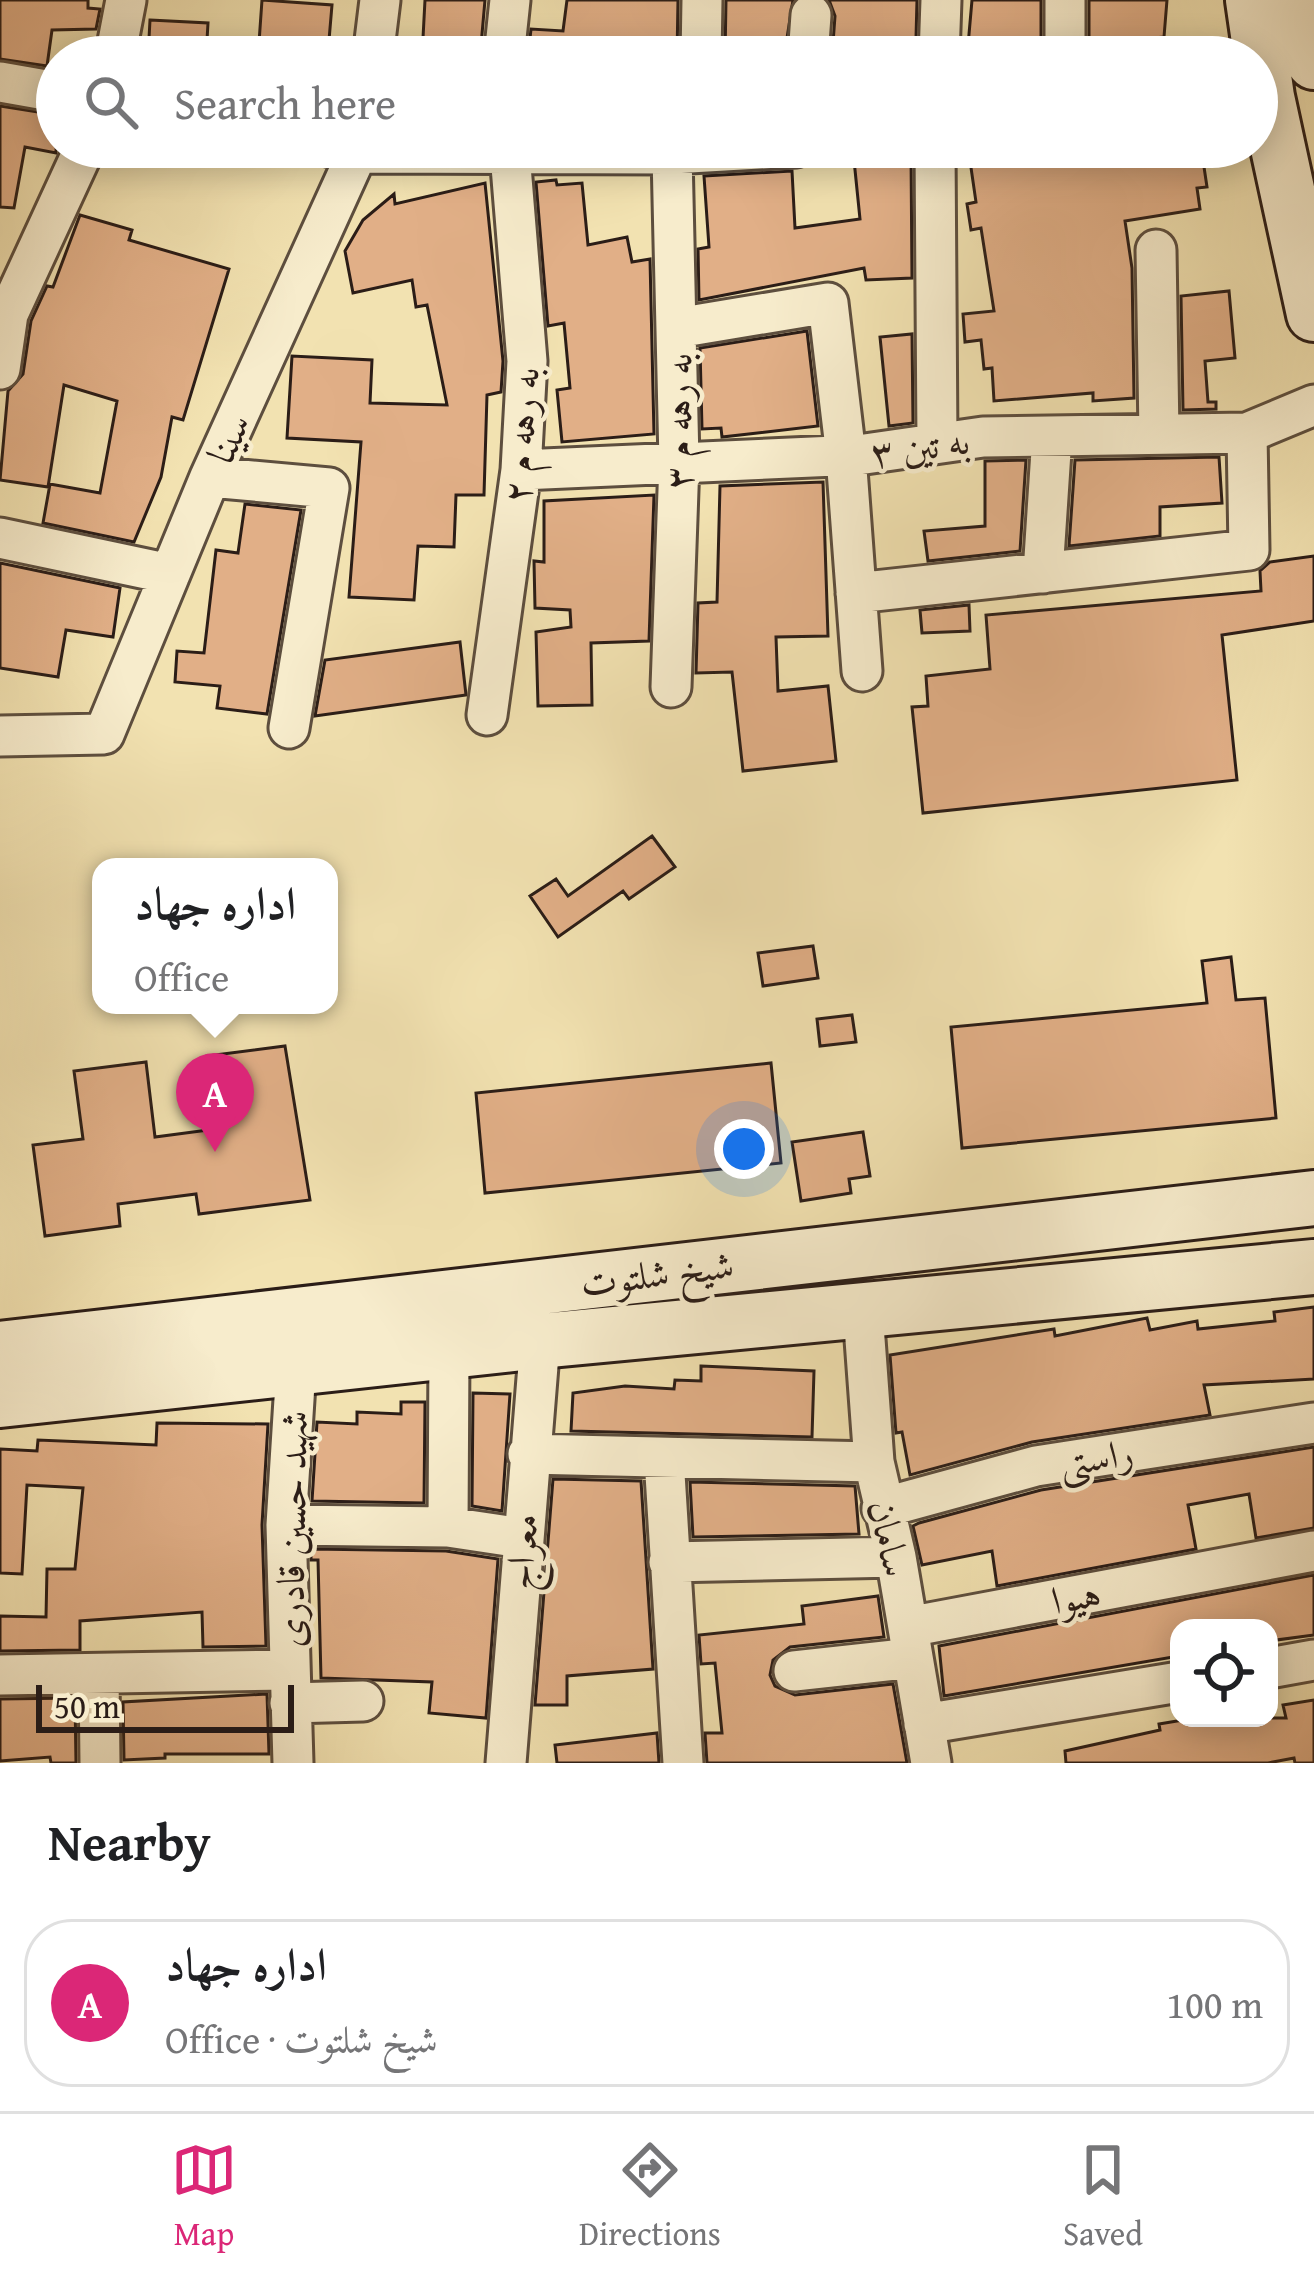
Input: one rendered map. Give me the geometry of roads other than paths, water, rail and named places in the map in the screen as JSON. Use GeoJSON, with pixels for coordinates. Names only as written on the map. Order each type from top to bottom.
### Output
{"type":"FeatureCollection","features":[{"type":"Feature","properties":{"kind":"main road"},"geometry":{"type":"LineString","coordinates":[[1253,0],[1256,36]]}},
{"type":"Feature","properties":{"kind":"main road"},"geometry":{"type":"LineString","coordinates":[[1278,164],[1314,314]]}},
{"type":"Feature","properties":{"kind":"main road","name":"شیخ شلتوت"},"geometry":{"type":"LineString","coordinates":[[0,1348],[1314,1198]]}},
{"type":"Feature","properties":{"kind":"main road","name":"شیخ شلتوت"},"geometry":{"type":"LineString","coordinates":[[0,1400],[540,1341],[1314,1267]]}},
{"type":"Feature","properties":{"kind":"street"},"geometry":{"type":"LineString","coordinates":[[119,36],[126,0]]}},
{"type":"Feature","properties":{"kind":"street"},"geometry":{"type":"LineString","coordinates":[[376,36],[380,0]]}},
{"type":"Feature","properties":{"kind":"street"},"geometry":{"type":"LineString","coordinates":[[506,36],[510,0]]}},
{"type":"Feature","properties":{"kind":"street"},"geometry":{"type":"LineString","coordinates":[[701,36],[702,0]]}},
{"type":"Feature","properties":{"kind":"street"},"geometry":{"type":"LineString","coordinates":[[940,36],[941,0]]}},
{"type":"Feature","properties":{"kind":"street"},"geometry":{"type":"LineString","coordinates":[[1065,0],[1065,36]]}},
{"type":"Feature","properties":{"kind":"street"},"geometry":{"type":"LineString","coordinates":[[810,36],[811,15]]}},
{"type":"Feature","properties":{"kind":"street"},"geometry":{"type":"LineString","coordinates":[[0,82],[36,88]]}},
{"type":"Feature","properties":{"kind":"street"},"geometry":{"type":"LineString","coordinates":[[0,370],[8,314],[75,168]]}},
{"type":"Feature","properties":{"kind":"street","name":"سینا"},"geometry":{"type":"LineString","coordinates":[[0,736],[104,734],[343,168]]}},
{"type":"Feature","properties":{"kind":"street","name":"به رهه م ۲"},"geometry":{"type":"LineString","coordinates":[[487,715],[521,470],[527,361],[502,168]]}},
{"type":"Feature","properties":{"kind":"street","name":"به رهه م ۳"},"geometry":{"type":"LineString","coordinates":[[671,687],[679,462],[677,328],[688,168]]}},
{"type":"Feature","properties":{"kind":"street"},"geometry":{"type":"LineString","coordinates":[[935,168],[937,443]]}},
{"type":"Feature","properties":{"kind":"street"},"geometry":{"type":"LineString","coordinates":[[1156,250],[1160,434]]}},
{"type":"Feature","properties":{"kind":"street"},"geometry":{"type":"LineString","coordinates":[[677,328],[828,303],[846,456],[862,671]]}},
{"type":"Feature","properties":{"kind":"street","name":"به تین ۳"},"geometry":{"type":"LineString","coordinates":[[521,470],[846,456],[937,443],[1052,436],[1247,433],[1314,405]]}},
{"type":"Feature","properties":{"kind":"street"},"geometry":{"type":"LineString","coordinates":[[856,593],[1249,550],[1247,433]]}},
{"type":"Feature","properties":{"kind":"street"},"geometry":{"type":"LineString","coordinates":[[1043,573],[1052,436]]}},
{"type":"Feature","properties":{"kind":"street"},"geometry":{"type":"LineString","coordinates":[[210,477],[329,488],[289,728]]}},
{"type":"Feature","properties":{"kind":"street"},"geometry":{"type":"LineString","coordinates":[[0,538],[170,574]]}},
{"type":"Feature","properties":{"kind":"street","name":"سامان"},"geometry":{"type":"LineString","coordinates":[[863,1312],[874,1462],[896,1557],[927,1744]]}},
{"type":"Feature","properties":{"kind":"street","name":"معراج"},"geometry":{"type":"LineString","coordinates":[[506,1763],[540,1341]]}},
{"type":"Feature","properties":{"kind":"street"},"geometry":{"type":"LineString","coordinates":[[448,1527],[449,1353]]}},
{"type":"Feature","properties":{"kind":"street","name":"شهید حسین قادری"},"geometry":{"type":"LineString","coordinates":[[293,1763],[286,1525],[296,1368]]}},
{"type":"Feature","properties":{"kind":"street","name":"راستی"},"geometry":{"type":"LineString","coordinates":[[882,1508],[1036,1466],[1314,1423]]}},
{"type":"Feature","properties":{"kind":"street"},"geometry":{"type":"LineString","coordinates":[[528,1454],[874,1462]]}},
{"type":"Feature","properties":{"kind":"street"},"geometry":{"type":"LineString","coordinates":[[664,1458],[683,1763]]}},
{"type":"Feature","properties":{"kind":"street"},"geometry":{"type":"LineString","coordinates":[[286,1525],[448,1527],[522,1538]]}},
{"type":"Feature","properties":{"kind":"street","name":"هیوا"},"geometry":{"type":"LineString","coordinates":[[794,1671],[1314,1551]]}},
{"type":"Feature","properties":{"kind":"street"},"geometry":{"type":"LineString","coordinates":[[669,1562],[896,1557]]}},
{"type":"Feature","properties":{"kind":"street"},"geometry":{"type":"LineString","coordinates":[[1278,1666],[1314,1660]]}},
{"type":"Feature","properties":{"kind":"street"},"geometry":{"type":"LineString","coordinates":[[0,1675],[99,1675],[289,1686],[363,1701]]}},
{"type":"Feature","properties":{"kind":"street"},"geometry":{"type":"LineString","coordinates":[[99,1675],[100,1763]]}},
{"type":"Feature","properties":{"kind":"street"},"geometry":{"type":"LineString","coordinates":[[927,1744],[1170,1684]]}},
{"type":"Feature","properties":{"kind":"place","name":"اداره جهاد"},"geometry":{"type":"Point","coordinates":[215,1152]}}]}
